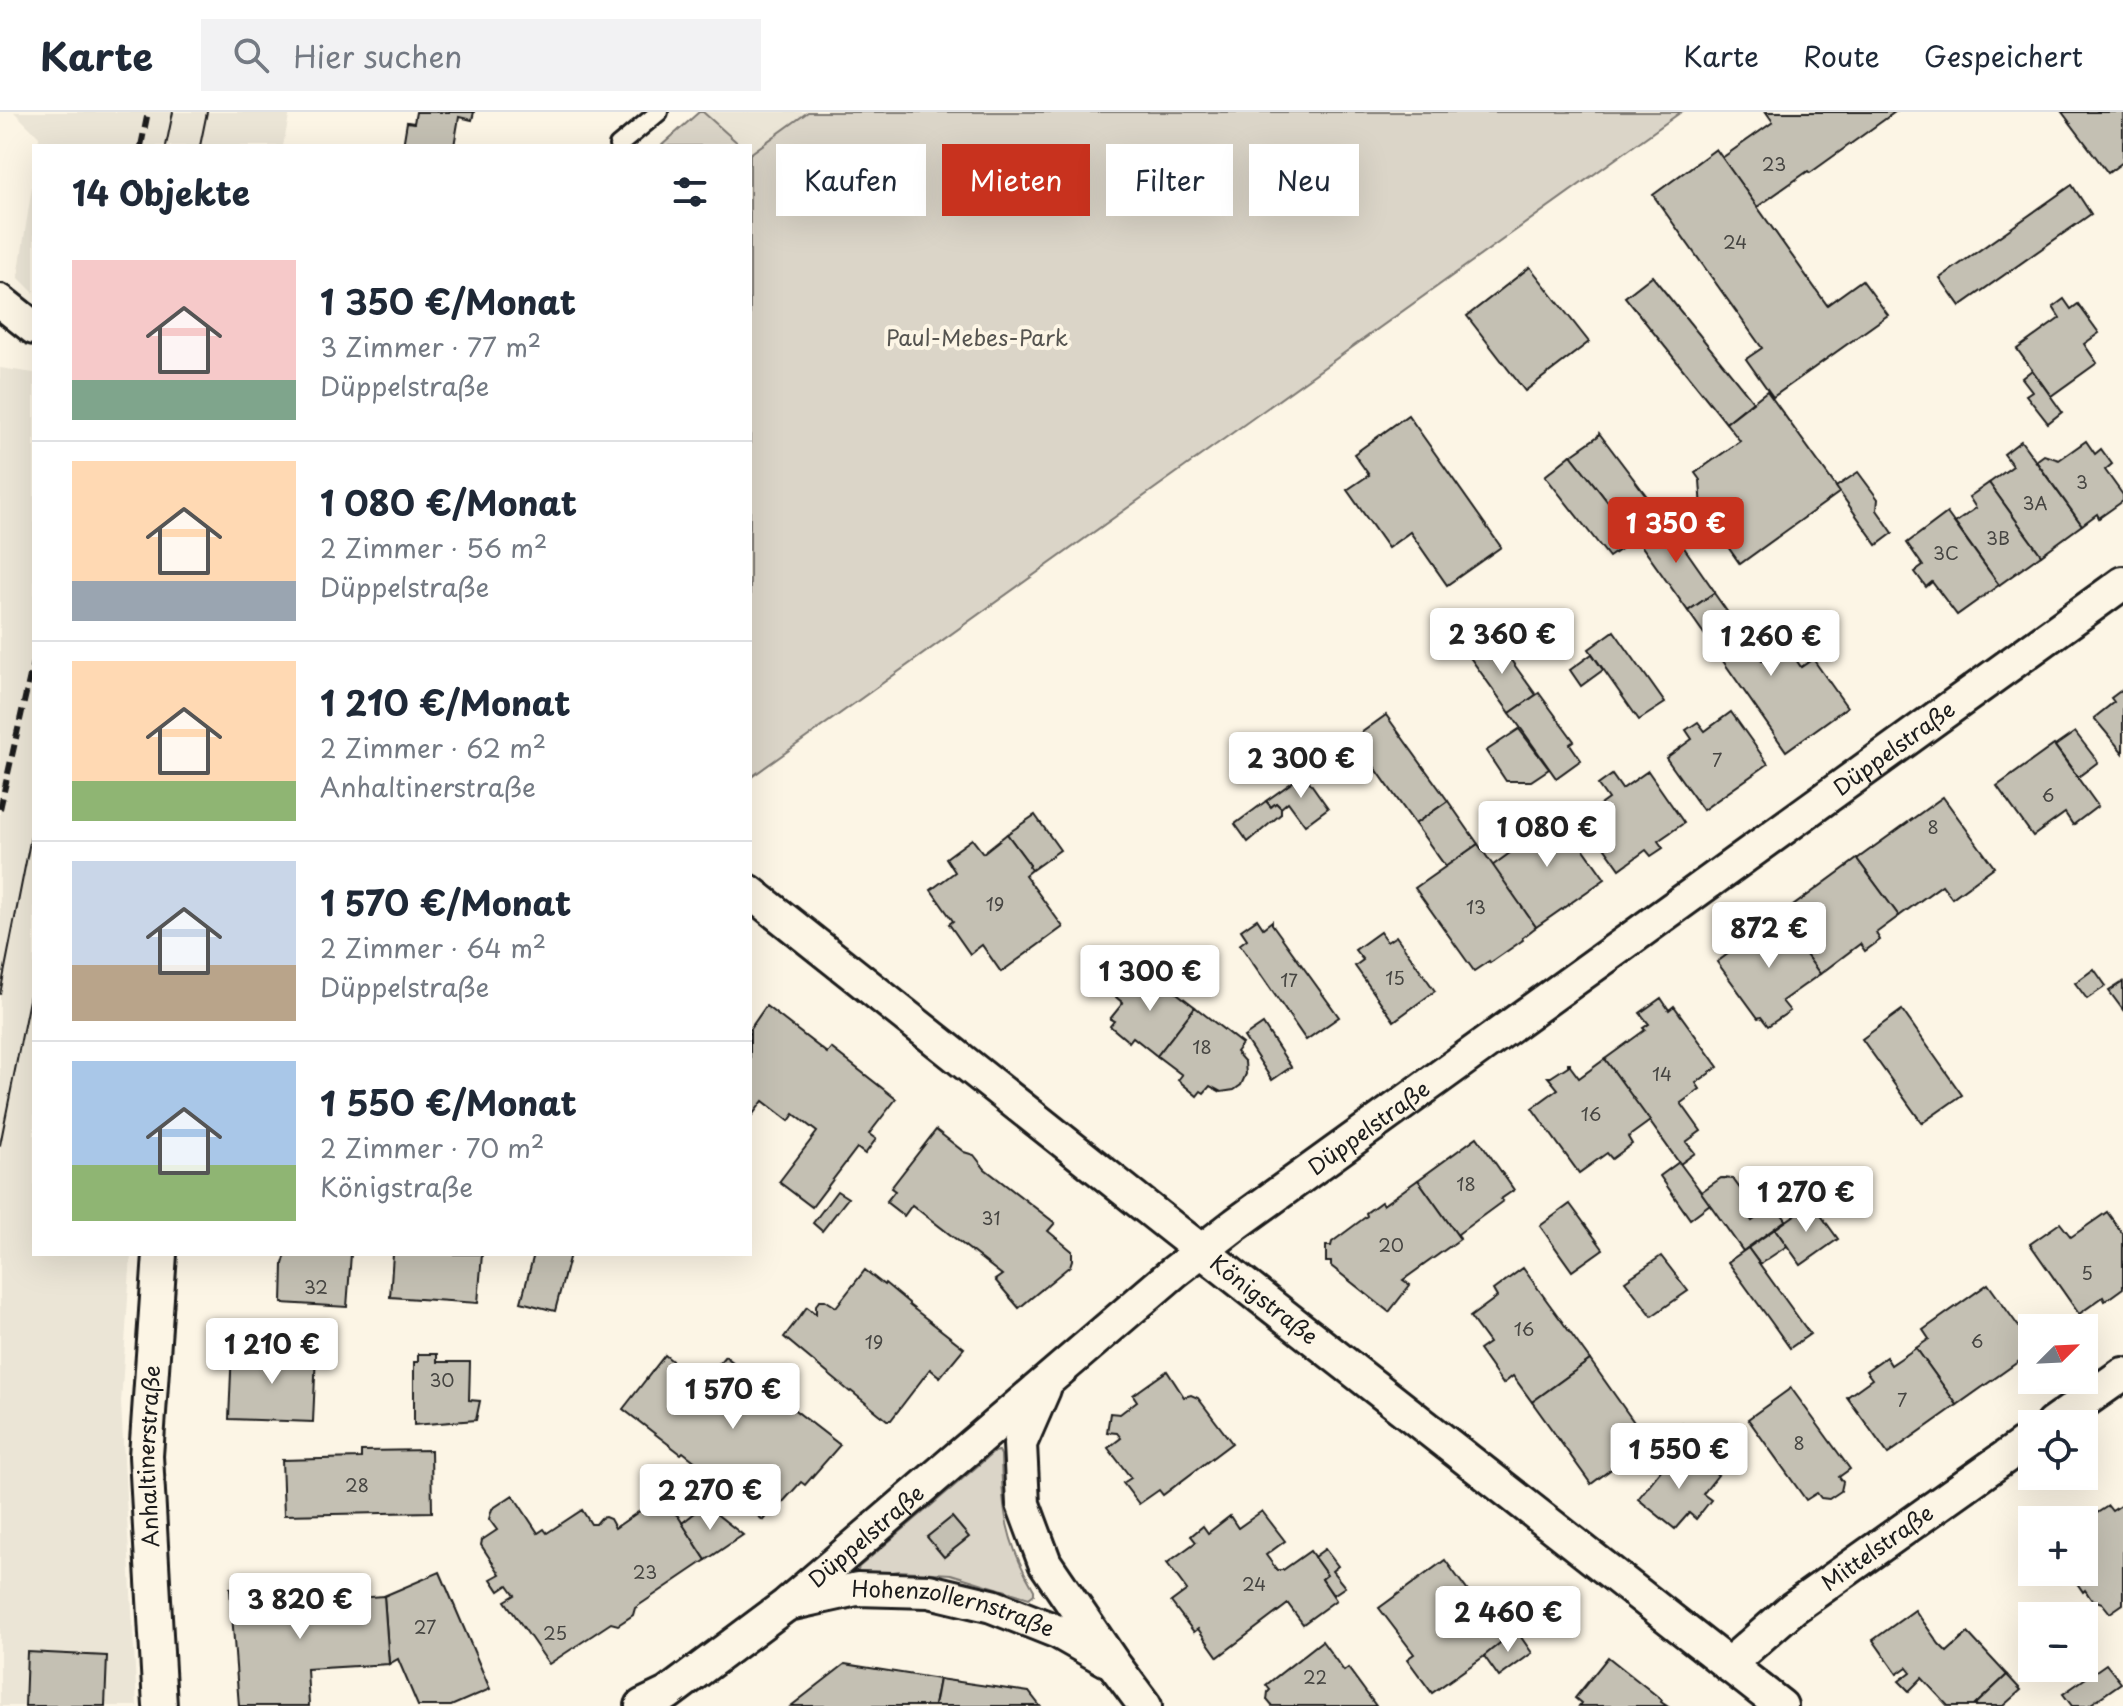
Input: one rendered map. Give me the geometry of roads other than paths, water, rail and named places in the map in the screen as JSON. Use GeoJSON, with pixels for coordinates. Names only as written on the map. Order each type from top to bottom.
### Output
{"type":"FeatureCollection","features":[{"type":"Feature","properties":{"kind":"street","name":"Düppelstraße"},"geometry":{"type":"LineString","coordinates":[[656,1702],[786,1605],[1202,1250],[2123,583]]}},
{"type":"Feature","properties":{"kind":"street","name":"Königstraße"},"geometry":{"type":"LineString","coordinates":[[752,894],[1781,1706]]}},
{"type":"Feature","properties":{"kind":"street","name":"Anhaltinerstraße"},"geometry":{"type":"LineString","coordinates":[[160,1256],[146,1456],[160,1706]]}},
{"type":"Feature","properties":{"kind":"street"},"geometry":{"type":"LineString","coordinates":[[2072,1410],[2123,1374]]}},
{"type":"Feature","properties":{"kind":"street","name":"Hohenzollernstraße"},"geometry":{"type":"LineString","coordinates":[[1049,1379],[1020,1444],[1023,1504],[1045,1563],[1145,1706]]}},
{"type":"Feature","properties":{"kind":"street","name":"Mittelstraße"},"geometry":{"type":"LineString","coordinates":[[1728,1665],[1793,1608],[2018,1448]]}},
{"type":"Feature","properties":{"kind":"street","name":"Hohenzollernstraße"},"geometry":{"type":"LineString","coordinates":[[786,1605],[857,1589],[929,1591],[992,1606],[1058,1632],[1113,1663]]}},
{"type":"Feature","properties":{"kind":"lane"},"geometry":{"type":"LineString","coordinates":[[620,144],[659,112]]}},
{"type":"Feature","properties":{"kind":"tram line"},"geometry":{"type":"LineString","coordinates":[[166,144],[173,112]]}},
{"type":"Feature","properties":{"kind":"tram line"},"geometry":{"type":"LineString","coordinates":[[200,144],[207,112]]}},
{"type":"Feature","properties":{"kind":"tram line"},"geometry":{"type":"LineString","coordinates":[[0,994],[32,831]]}},
{"type":"Feature","properties":{"kind":"tram line"},"geometry":{"type":"LineString","coordinates":[[0,1145],[32,985]]}},
{"type":"Feature","properties":{"kind":"railway"},"geometry":{"type":"LineString","coordinates":[[141,144],[148,112]]}},
{"type":"Feature","properties":{"kind":"railway"},"geometry":{"type":"LineString","coordinates":[[0,809],[32,667]]}},
{"type":"Feature","properties":{"kind":"park label","name":"Paul-Mebes-Park"},"geometry":{"type":"Point","coordinates":[977,338]}}]}
